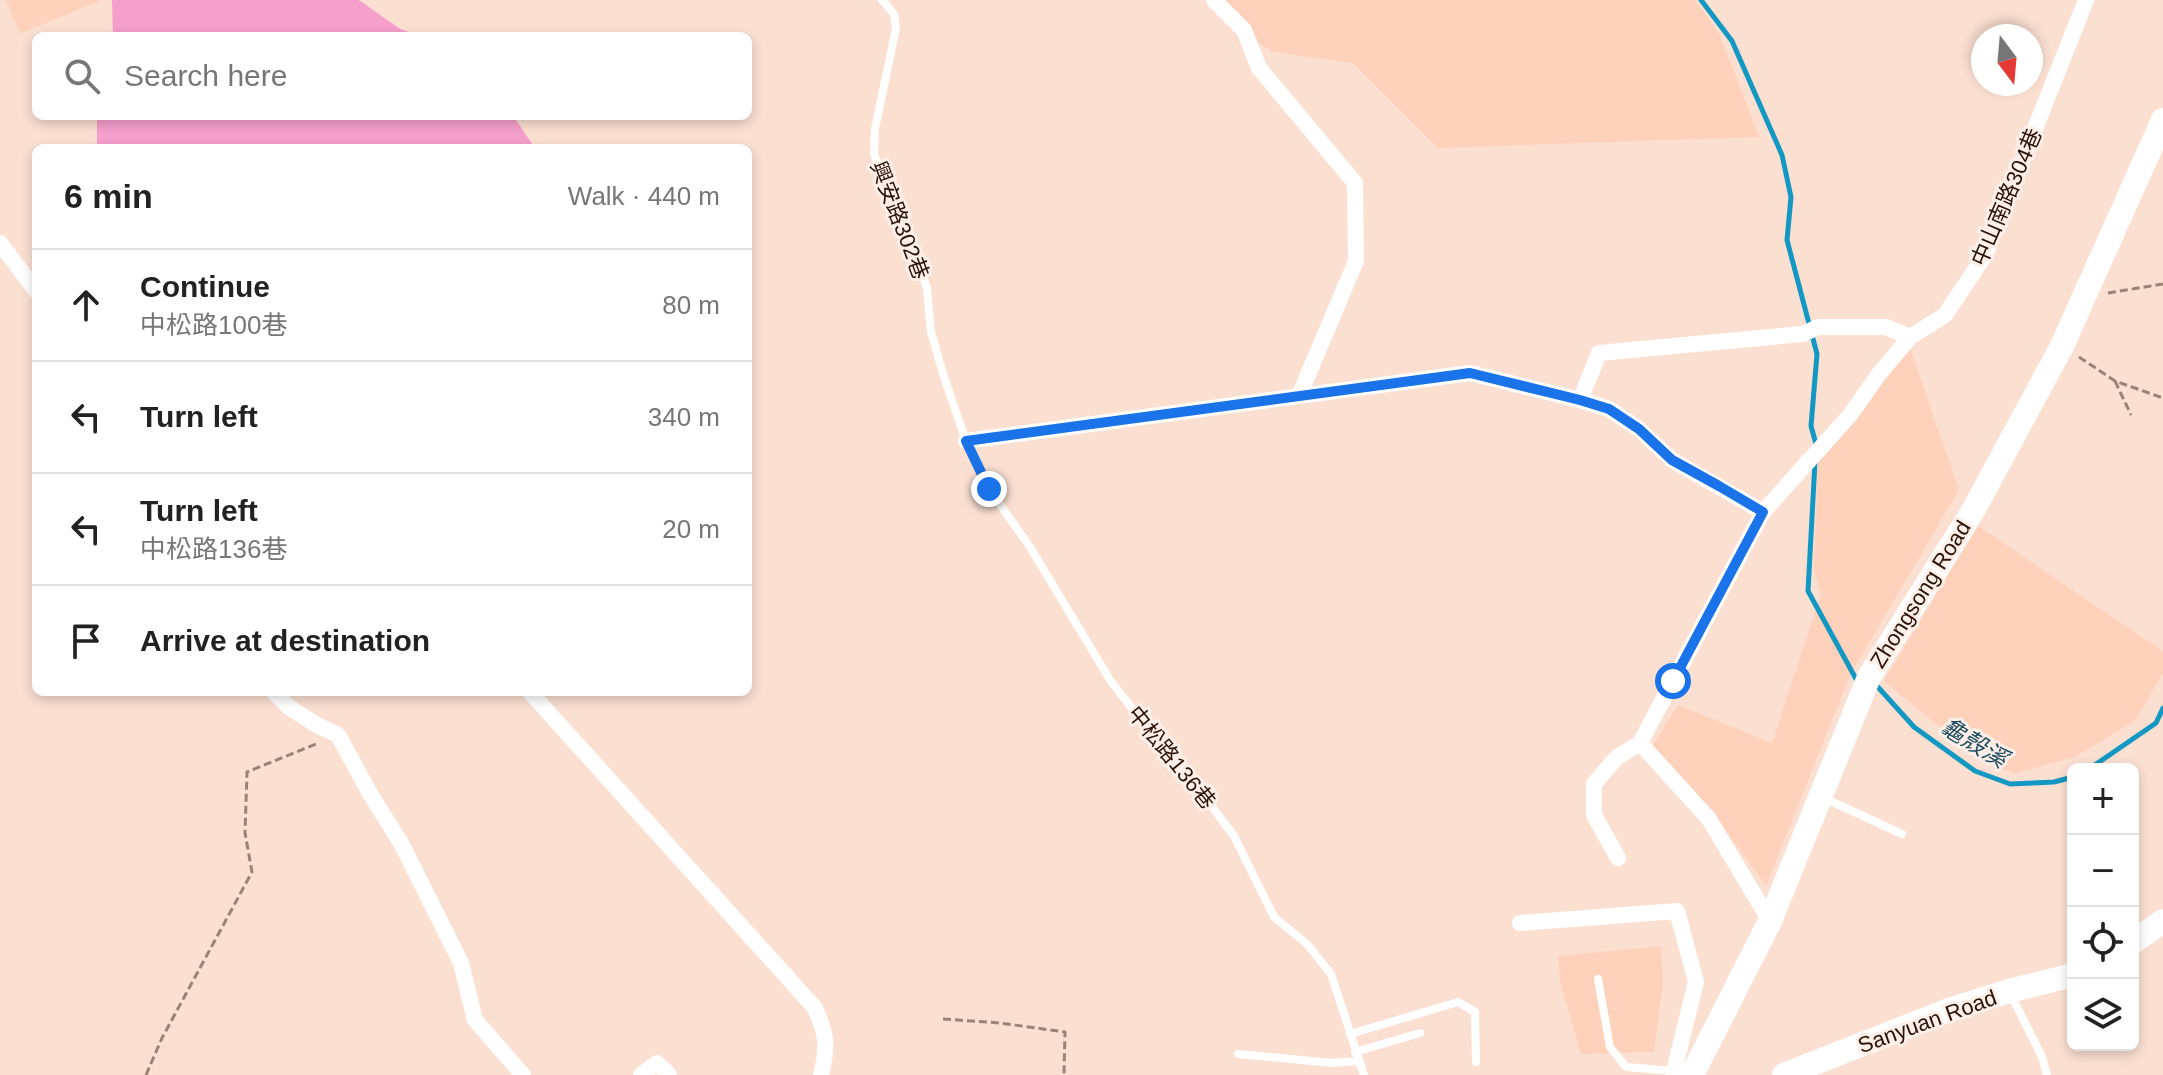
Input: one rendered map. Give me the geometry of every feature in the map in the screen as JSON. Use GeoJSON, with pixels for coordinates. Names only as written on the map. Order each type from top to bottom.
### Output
{"type":"FeatureCollection","features":[{"type":"Feature","properties":{"kind":"street"},"geometry":{"type":"LineString","coordinates":[[1214,0],[1244,30],[1259,68],[1355,183],[1356,261],[1299,396]]}},
{"type":"Feature","properties":{"kind":"street","name":"中山南路304巷"},"geometry":{"type":"LineString","coordinates":[[1640,743],[1763,512],[1850,415],[1910,337],[1945,315],[1985,255],[2086,0]]}},
{"type":"Feature","properties":{"kind":"street","name":"Zhongsong Road"},"geometry":{"type":"LineString","coordinates":[[1680,1074],[1770,921],[1869,677],[1974,509],[2062,346],[2163,120]]}},
{"type":"Feature","properties":{"kind":"street"},"geometry":{"type":"LineString","coordinates":[[0,243],[32,286]]}},
{"type":"Feature","properties":{"kind":"street"},"geometry":{"type":"LineString","coordinates":[[1580,400],[1599,353],[1803,334],[1818,327],[1886,327],[1910,337]]}},
{"type":"Feature","properties":{"kind":"street"},"geometry":{"type":"LineString","coordinates":[[966,441],[1470,373],[1609,409],[1639,429],[1672,460],[1763,512]]}},
{"type":"Feature","properties":{"kind":"street"},"geometry":{"type":"LineString","coordinates":[[278,696],[315,724],[338,735],[401,843],[461,963],[475,1020],[523,1075]]}},
{"type":"Feature","properties":{"kind":"street"},"geometry":{"type":"LineString","coordinates":[[537,696],[815,1008],[825,1030],[827,1052],[821,1075]]}},
{"type":"Feature","properties":{"kind":"street"},"geometry":{"type":"LineString","coordinates":[[1618,858],[1594,815],[1594,784],[1616,758],[1640,743],[1709,819],[1770,921]]}},
{"type":"Feature","properties":{"kind":"street"},"geometry":{"type":"LineString","coordinates":[[1520,923],[1677,911],[1696,982],[1680,1074]]}},
{"type":"Feature","properties":{"kind":"street"},"geometry":{"type":"LineString","coordinates":[[2139,938],[2163,921]]}},
{"type":"Feature","properties":{"kind":"street","name":"Sanyuan Road"},"geometry":{"type":"LineString","coordinates":[[1784,1075],[1949,1010],[2067,976]]}},
{"type":"Feature","properties":{"kind":"street"},"geometry":{"type":"LineString","coordinates":[[641,1075],[657,1063],[669,1075]]}},
{"type":"Feature","properties":{"kind":"lane","name":"興安路302巷"},"geometry":{"type":"LineString","coordinates":[[882,0],[894,14],[896,28],[875,129],[874,154],[918,260],[927,289],[931,332],[966,441]]}},
{"type":"Feature","properties":{"kind":"lane","name":"中松路136巷"},"geometry":{"type":"LineString","coordinates":[[966,441],[989,489],[1030,547],[1110,680],[1234,836],[1274,917],[1307,944],[1331,974],[1364,1075]]}},
{"type":"Feature","properties":{"kind":"lane"},"geometry":{"type":"LineString","coordinates":[[1820,796],[1902,834]]}},
{"type":"Feature","properties":{"kind":"lane"},"geometry":{"type":"LineString","coordinates":[[1598,979],[1610,1047],[1626,1067],[1680,1074]]}},
{"type":"Feature","properties":{"kind":"lane"},"geometry":{"type":"LineString","coordinates":[[2009,991],[2042,1057],[2047,1075]]}},
{"type":"Feature","properties":{"kind":"lane"},"geometry":{"type":"LineString","coordinates":[[1350,1034],[1458,1002],[1475,1012],[1476,1062]]}},
{"type":"Feature","properties":{"kind":"lane"},"geometry":{"type":"LineString","coordinates":[[1238,1054],[1332,1063],[1420,1033]]}},
{"type":"Feature","properties":{"kind":"path"},"geometry":{"type":"LineString","coordinates":[[2083,297],[2163,284]]}},
{"type":"Feature","properties":{"kind":"path"},"geometry":{"type":"LineString","coordinates":[[2062,346],[2115,381],[2163,398]]}},
{"type":"Feature","properties":{"kind":"path"},"geometry":{"type":"LineString","coordinates":[[2115,381],[2131,415]]}},
{"type":"Feature","properties":{"kind":"path"},"geometry":{"type":"LineString","coordinates":[[146,1075],[162,1038],[252,872],[245,833],[247,772],[338,735]]}},
{"type":"Feature","properties":{"kind":"path"},"geometry":{"type":"LineString","coordinates":[[943,1019],[1065,1032],[1064,1075]]}},
{"type":"Feature","properties":{"kind":"shaded area"},"geometry":{"type":"Polygon","coordinates":[[[6,0],[101,0],[20,34],[6,0]]]}},
{"type":"Feature","properties":{"kind":"shaded area"},"geometry":{"type":"Polygon","coordinates":[[[112,0],[359,0],[409,32],[113,32],[112,0]]]}},
{"type":"Feature","properties":{"kind":"shaded area"},"geometry":{"type":"Polygon","coordinates":[[[1214,0],[1695,0],[1720,35],[1759,137],[1438,148],[1353,63],[1273,52],[1256,41],[1214,0]]]}},
{"type":"Feature","properties":{"kind":"shaded area"},"geometry":{"type":"Polygon","coordinates":[[[97,120],[516,120],[532,144],[97,144],[97,120]]]}},
{"type":"Feature","properties":{"kind":"shaded area"},"geometry":{"type":"Polygon","coordinates":[[[1909,345],[1959,490],[1850,675],[1766,886],[1707,805],[1651,748],[1678,705],[1772,743],[1821,594],[1814,570],[1818,456],[1909,345]]]}},
{"type":"Feature","properties":{"kind":"shaded area"},"geometry":{"type":"Polygon","coordinates":[[[1978,526],[2163,651],[2163,673],[2135,721],[2075,757],[2015,773],[1982,762],[1884,681],[1978,526]]]}},
{"type":"Feature","properties":{"kind":"shaded area"},"geometry":{"type":"Polygon","coordinates":[[[1661,946],[1663,983],[1654,1052],[1581,1054],[1560,981],[1558,956],[1661,946]]]}},
{"type":"Feature","properties":{"kind":"waterway"},"geometry":{"type":"LineString","coordinates":[[1701,0],[1732,41],[1782,155],[1791,197],[1787,240],[1817,354],[1811,426],[1816,444]]}},
{"type":"Feature","properties":{"kind":"waterway"},"geometry":{"type":"LineString","coordinates":[[1815,462],[1808,591],[1856,679],[1860,680]]}},
{"type":"Feature","properties":{"kind":"waterway","name":"龜殼溪"},"geometry":{"type":"LineString","coordinates":[[1873,685],[1914,727],[1975,771],[2010,784],[2067,779]]}},
{"type":"Feature","properties":{"kind":"waterway","name":"龜殼溪"},"geometry":{"type":"LineString","coordinates":[[2098,763],[2156,723],[2163,708]]}},
{"type":"Feature","properties":{"kind":"route"},"geometry":{"type":"LineString","coordinates":[[989,489],[966,441],[1470,373],[1580,400],[1609,409],[1639,429],[1672,460],[1763,512],[1673,681]]}}]}
